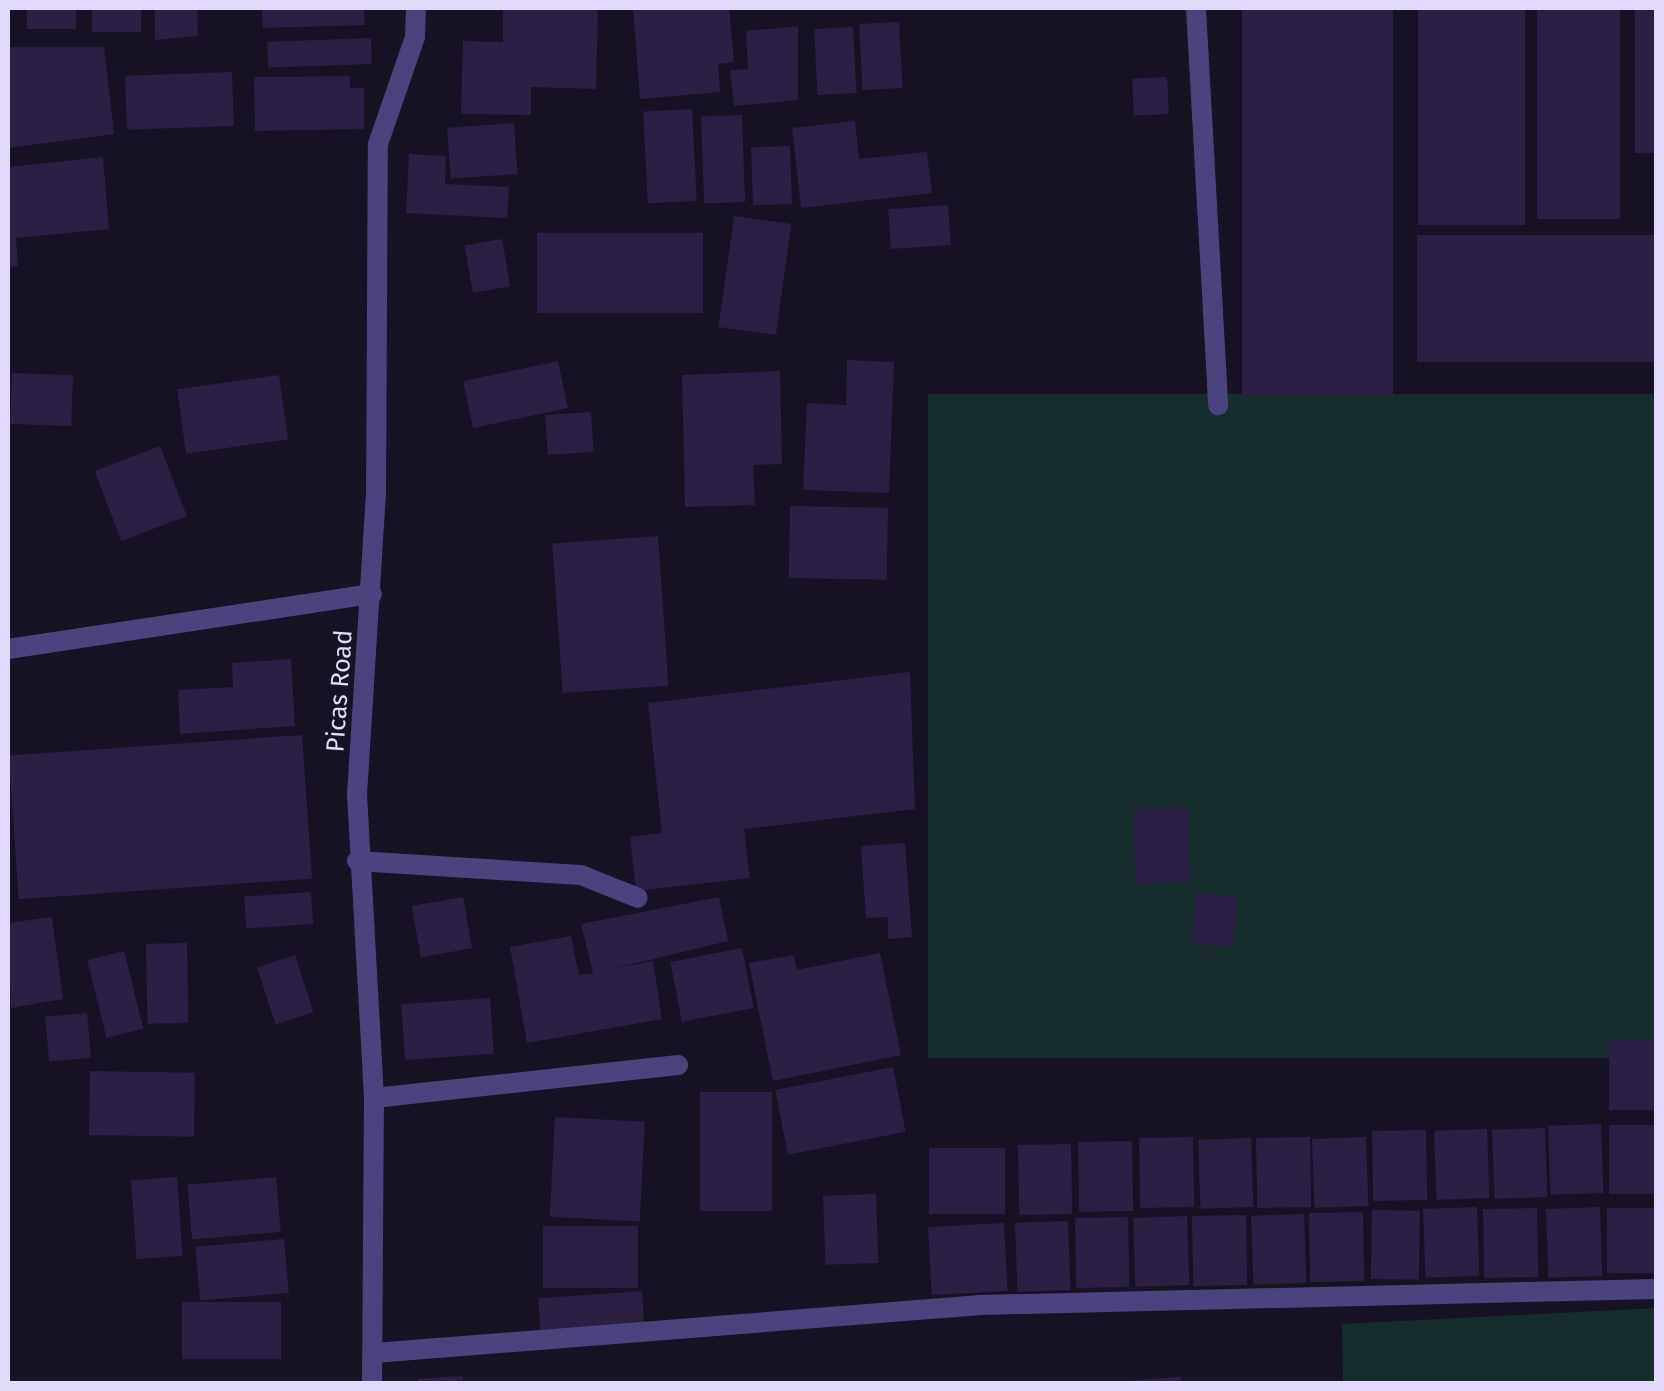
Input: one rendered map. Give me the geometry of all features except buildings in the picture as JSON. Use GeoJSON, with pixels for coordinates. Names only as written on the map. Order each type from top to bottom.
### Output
{"type":"FeatureCollection","features":[{"type":"Feature","properties":{"kind":"street","name":"Picas Road"},"geometry":{"type":"LineString","coordinates":[[372,1384],[374,1098],[357,861],[372,594],[378,144],[415,36],[416,8]]}},
{"type":"Feature","properties":{"kind":"street"},"geometry":{"type":"LineString","coordinates":[[1196,8],[1218,405]]}},
{"type":"Feature","properties":{"kind":"street"},"geometry":{"type":"LineString","coordinates":[[8,649],[372,594]]}},
{"type":"Feature","properties":{"kind":"street"},"geometry":{"type":"LineString","coordinates":[[357,861],[582,875],[638,898]]}},
{"type":"Feature","properties":{"kind":"street"},"geometry":{"type":"LineString","coordinates":[[374,1098],[678,1065]]}},
{"type":"Feature","properties":{"kind":"street"},"geometry":{"type":"LineString","coordinates":[[374,1353],[981,1305],[1656,1289]]}},
{"type":"Feature","properties":{"kind":"green space"},"geometry":{"type":"Polygon","coordinates":[[[928,394],[1656,394],[1656,1058],[928,1058],[928,394]]]}},
{"type":"Feature","properties":{"kind":"green space"},"geometry":{"type":"Polygon","coordinates":[[[1656,1308],[1656,1383],[1343,1383],[1342,1324],[1656,1308]]]}}]}
